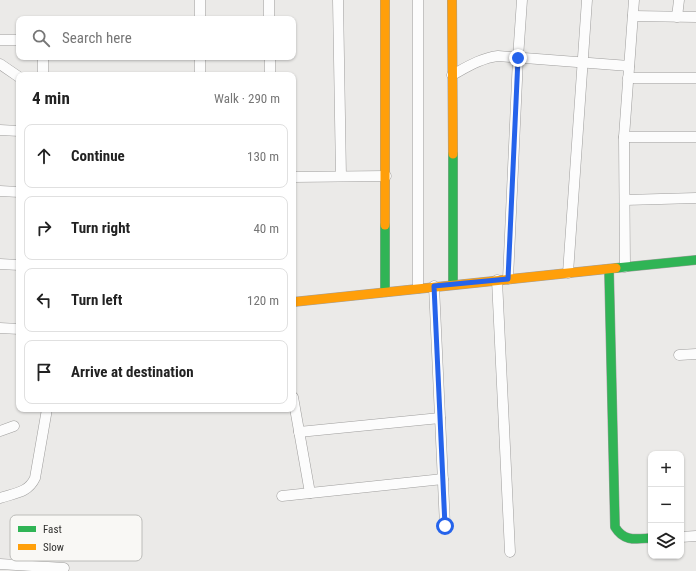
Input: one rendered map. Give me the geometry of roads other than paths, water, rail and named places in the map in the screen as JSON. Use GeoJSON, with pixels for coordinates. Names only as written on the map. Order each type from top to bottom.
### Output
{"type":"FeatureCollection","features":[{"type":"Feature","properties":{"kind":"street"},"geometry":{"type":"LineString","coordinates":[[200,0],[200,16]]}},
{"type":"Feature","properties":{"kind":"street"},"geometry":{"type":"LineString","coordinates":[[269,0],[269,16]]}},
{"type":"Feature","properties":{"kind":"street"},"geometry":{"type":"LineString","coordinates":[[338,0],[341,176]]}},
{"type":"Feature","properties":{"kind":"street"},"geometry":{"type":"LineString","coordinates":[[385,0],[385,292]]}},
{"type":"Feature","properties":{"kind":"street"},"geometry":{"type":"LineString","coordinates":[[418,0],[418,288]]}},
{"type":"Feature","properties":{"kind":"street"},"geometry":{"type":"LineString","coordinates":[[452,0],[453,284]]}},
{"type":"Feature","properties":{"kind":"street"},"geometry":{"type":"LineString","coordinates":[[508,279],[522,0]]}},
{"type":"Feature","properties":{"kind":"street"},"geometry":{"type":"LineString","coordinates":[[568,273],[587,0]]}},
{"type":"Feature","properties":{"kind":"street"},"geometry":{"type":"LineString","coordinates":[[626,267],[624,137],[634,0]]}},
{"type":"Feature","properties":{"kind":"street"},"geometry":{"type":"LineString","coordinates":[[677,16],[679,0]]}},
{"type":"Feature","properties":{"kind":"street"},"geometry":{"type":"LineString","coordinates":[[633,16],[696,16]]}},
{"type":"Feature","properties":{"kind":"street"},"geometry":{"type":"LineString","coordinates":[[0,40],[16,40]]}},
{"type":"Feature","properties":{"kind":"street"},"geometry":{"type":"LineString","coordinates":[[452,75],[479,61],[489,57],[498,56],[629,66]]}},
{"type":"Feature","properties":{"kind":"street"},"geometry":{"type":"LineString","coordinates":[[43,60],[43,72]]}},
{"type":"Feature","properties":{"kind":"street"},"geometry":{"type":"LineString","coordinates":[[200,60],[200,72]]}},
{"type":"Feature","properties":{"kind":"street"},"geometry":{"type":"LineString","coordinates":[[270,60],[270,72]]}},
{"type":"Feature","properties":{"kind":"street"},"geometry":{"type":"LineString","coordinates":[[0,64],[16,74]]}},
{"type":"Feature","properties":{"kind":"street"},"geometry":{"type":"LineString","coordinates":[[628,78],[696,78]]}},
{"type":"Feature","properties":{"kind":"street"},"geometry":{"type":"LineString","coordinates":[[0,130],[16,131]]}},
{"type":"Feature","properties":{"kind":"street"},"geometry":{"type":"LineString","coordinates":[[624,137],[696,138]]}},
{"type":"Feature","properties":{"kind":"street"},"geometry":{"type":"LineString","coordinates":[[296,177],[386,176]]}},
{"type":"Feature","properties":{"kind":"street"},"geometry":{"type":"LineString","coordinates":[[0,191],[16,192]]}},
{"type":"Feature","properties":{"kind":"street"},"geometry":{"type":"LineString","coordinates":[[625,200],[696,198]]}},
{"type":"Feature","properties":{"kind":"street"},"geometry":{"type":"LineString","coordinates":[[296,302],[453,284],[696,260]]}},
{"type":"Feature","properties":{"kind":"street"},"geometry":{"type":"LineString","coordinates":[[0,264],[16,265]]}},
{"type":"Feature","properties":{"kind":"street"},"geometry":{"type":"LineString","coordinates":[[609,269],[615,527],[618,534],[626,538],[648,538]]}},
{"type":"Feature","properties":{"kind":"street"},"geometry":{"type":"LineString","coordinates":[[497,280],[510,552]]}},
{"type":"Feature","properties":{"kind":"street"},"geometry":{"type":"LineString","coordinates":[[434,286],[445,526]]}},
{"type":"Feature","properties":{"kind":"street"},"geometry":{"type":"LineString","coordinates":[[0,328],[16,329]]}},
{"type":"Feature","properties":{"kind":"street"},"geometry":{"type":"LineString","coordinates":[[679,355],[696,354]]}},
{"type":"Feature","properties":{"kind":"street"},"geometry":{"type":"LineString","coordinates":[[0,498],[27,489],[32,485],[35,478],[46,412]]}},
{"type":"Feature","properties":{"kind":"street"},"geometry":{"type":"LineString","coordinates":[[296,412],[310,493]]}},
{"type":"Feature","properties":{"kind":"street"},"geometry":{"type":"LineString","coordinates":[[299,432],[440,418]]}},
{"type":"Feature","properties":{"kind":"street"},"geometry":{"type":"LineString","coordinates":[[0,431],[14,426]]}},
{"type":"Feature","properties":{"kind":"street"},"geometry":{"type":"LineString","coordinates":[[282,496],[443,479]]}},
{"type":"Feature","properties":{"kind":"street"},"geometry":{"type":"LineString","coordinates":[[684,537],[696,536]]}},
{"type":"Feature","properties":{"kind":"street"},"geometry":{"type":"LineString","coordinates":[[0,564],[64,568]]}}]}
